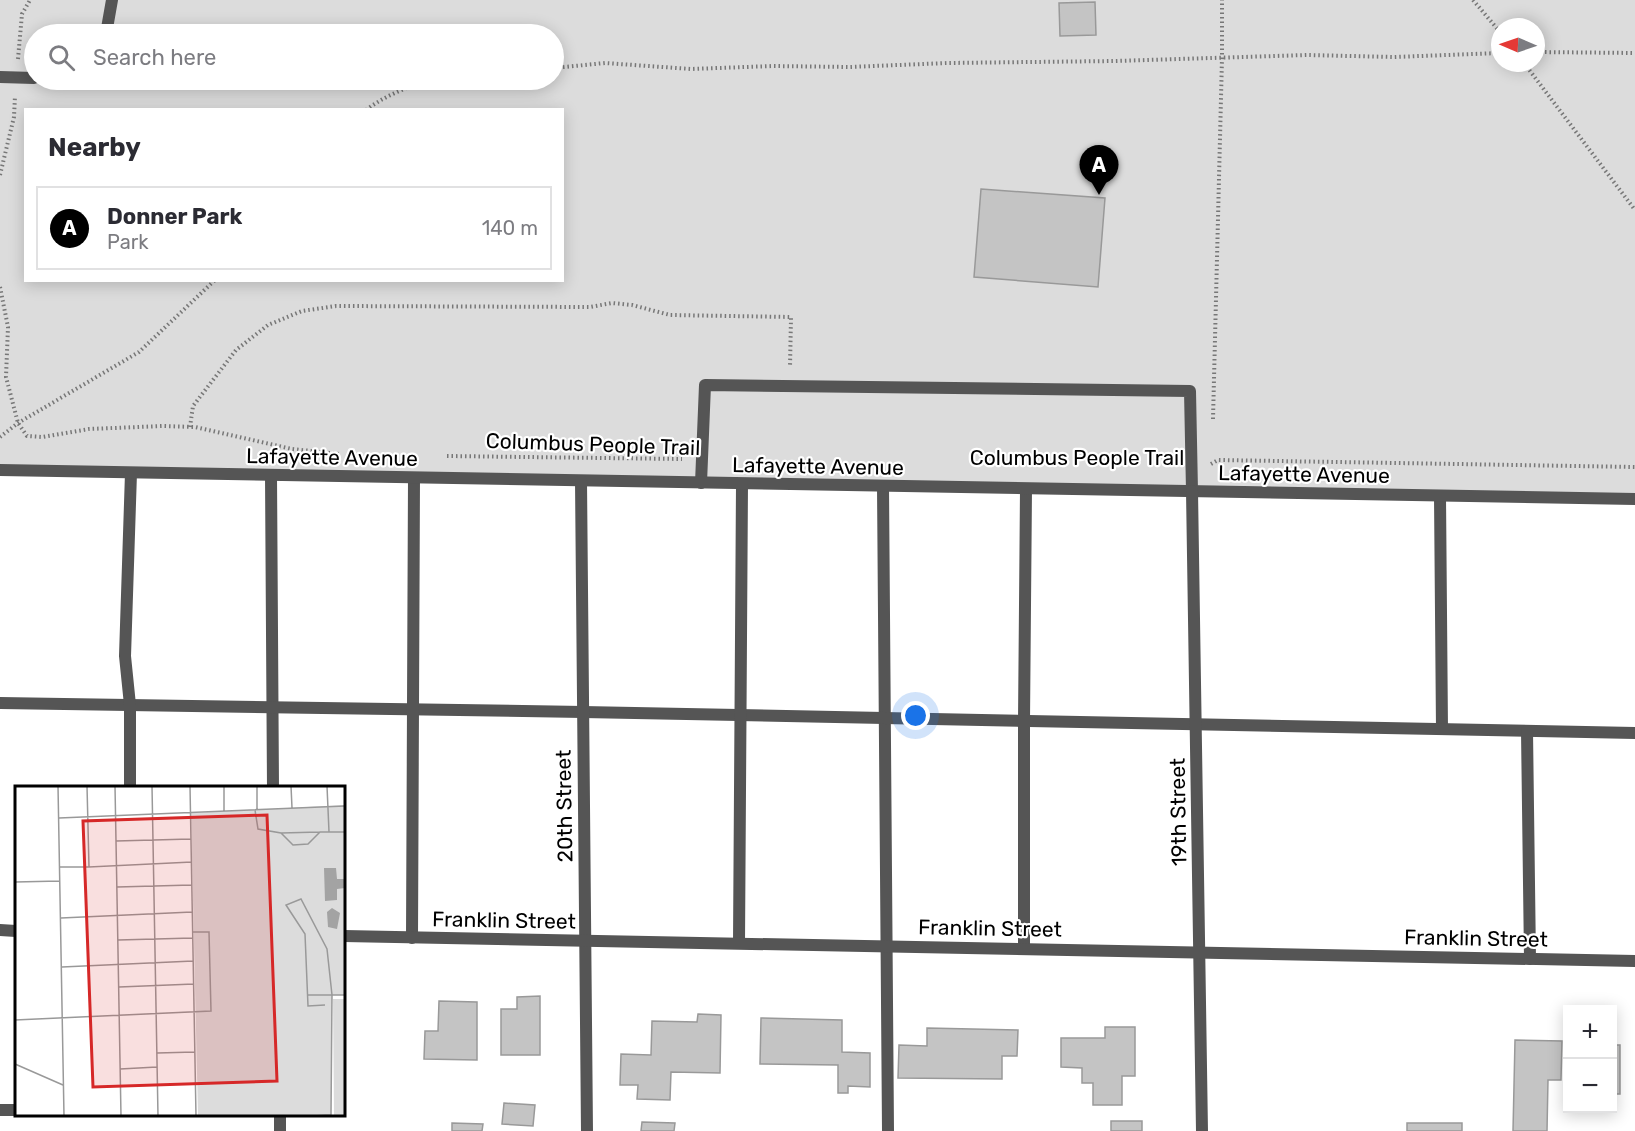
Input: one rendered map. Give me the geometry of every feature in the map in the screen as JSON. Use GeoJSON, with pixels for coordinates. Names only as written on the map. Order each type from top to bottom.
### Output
{"type":"FeatureCollection","features":[{"type":"Feature","properties":{"kind":"street"},"geometry":{"type":"LineString","coordinates":[[108,24],[112,0]]}},
{"type":"Feature","properties":{"kind":"street"},"geometry":{"type":"LineString","coordinates":[[0,77],[24,78]]}},
{"type":"Feature","properties":{"kind":"street"},"geometry":{"type":"LineString","coordinates":[[700,483],[705,385],[790,386]]}},
{"type":"Feature","properties":{"kind":"street","name":"19th Street"},"geometry":{"type":"LineString","coordinates":[[790,386],[1190,391],[1202,1131]]}},
{"type":"Feature","properties":{"kind":"street","name":"Lafayette Avenue"},"geometry":{"type":"LineString","coordinates":[[0,470],[1635,499]]}},
{"type":"Feature","properties":{"kind":"street"},"geometry":{"type":"LineString","coordinates":[[130,786],[130,705],[125,657],[131,473]]}},
{"type":"Feature","properties":{"kind":"street"},"geometry":{"type":"LineString","coordinates":[[271,475],[273,786]]}},
{"type":"Feature","properties":{"kind":"street"},"geometry":{"type":"LineString","coordinates":[[412,938],[414,478]]}},
{"type":"Feature","properties":{"kind":"street","name":"20th Street"},"geometry":{"type":"LineString","coordinates":[[581,481],[587,1131]]}},
{"type":"Feature","properties":{"kind":"street"},"geometry":{"type":"LineString","coordinates":[[740,943],[742,484]]}},
{"type":"Feature","properties":{"kind":"street"},"geometry":{"type":"LineString","coordinates":[[883,486],[888,1131]]}},
{"type":"Feature","properties":{"kind":"street"},"geometry":{"type":"LineString","coordinates":[[1024,948],[1023,721],[1026,489]]}},
{"type":"Feature","properties":{"kind":"street"},"geometry":{"type":"LineString","coordinates":[[1440,496],[1442,729]]}},
{"type":"Feature","properties":{"kind":"street"},"geometry":{"type":"LineString","coordinates":[[0,703],[1635,733]]}},
{"type":"Feature","properties":{"kind":"street"},"geometry":{"type":"LineString","coordinates":[[1527,731],[1530,959]]}},
{"type":"Feature","properties":{"kind":"street"},"geometry":{"type":"LineString","coordinates":[[0,930],[15,931]]}},
{"type":"Feature","properties":{"kind":"street","name":"Franklin Street"},"geometry":{"type":"LineString","coordinates":[[345,936],[1635,961]]}},
{"type":"Feature","properties":{"kind":"path"},"geometry":{"type":"LineString","coordinates":[[1212,430],[1222,0]]}},
{"type":"Feature","properties":{"kind":"path"},"geometry":{"type":"LineString","coordinates":[[1473,0],[1491,21]]}},
{"type":"Feature","properties":{"kind":"path"},"geometry":{"type":"LineString","coordinates":[[1545,52],[1635,53]]}},
{"type":"Feature","properties":{"kind":"path"},"geometry":{"type":"LineString","coordinates":[[564,67],[605,63],[691,69],[1307,55],[1394,57],[1491,53]]}},
{"type":"Feature","properties":{"kind":"path"},"geometry":{"type":"LineString","coordinates":[[1531,72],[1635,210]]}},
{"type":"Feature","properties":{"kind":"path"},"geometry":{"type":"LineString","coordinates":[[369,108],[378,101],[404,90]]}},
{"type":"Feature","properties":{"kind":"path"},"geometry":{"type":"LineString","coordinates":[[0,437],[18,423],[139,352],[213,282]]}},
{"type":"Feature","properties":{"kind":"path"},"geometry":{"type":"LineString","coordinates":[[0,287],[8,327],[6,377],[18,423],[27,436],[42,437],[89,429],[190,427],[292,449],[342,454]]}},
{"type":"Feature","properties":{"kind":"path"},"geometry":{"type":"LineString","coordinates":[[190,427],[193,406],[236,350],[267,325],[302,311],[336,306],[590,307],[612,303],[632,305],[670,315],[791,316],[790,386]]}},
{"type":"Feature","properties":{"kind":"path"},"geometry":{"type":"LineString","coordinates":[[1210,492],[1212,453]]}},
{"type":"Feature","properties":{"kind":"path","name":"Columbus People Trail"},"geometry":{"type":"LineString","coordinates":[[438,456],[702,459]]}},
{"type":"Feature","properties":{"kind":"path","name":"Columbus People Trail"},"geometry":{"type":"LineString","coordinates":[[1192,473],[1218,460],[1635,467]]}},
{"type":"Feature","properties":{"kind":"shaded area"},"geometry":{"type":"Polygon","coordinates":[[[0,0],[1635,0],[1635,499],[0,470],[0,0]]]}},
{"type":"Feature","properties":{"kind":"building"},"geometry":{"type":"Polygon","coordinates":[[[1095,2],[1096,35],[1060,36],[1059,3],[1095,2]]]}},
{"type":"Feature","properties":{"kind":"building"},"geometry":{"type":"Polygon","coordinates":[[[981,189],[1105,198],[1098,287],[974,277],[981,189]]]}},
{"type":"Feature","properties":{"kind":"building"},"geometry":{"type":"Polygon","coordinates":[[[540,996],[540,1055],[501,1055],[501,1009],[517,1009],[517,997],[540,996]]]}},
{"type":"Feature","properties":{"kind":"building"},"geometry":{"type":"Polygon","coordinates":[[[439,1001],[477,1002],[477,1060],[424,1059],[425,1031],[438,1031],[439,1001]]]}},
{"type":"Feature","properties":{"kind":"building"},"geometry":{"type":"Polygon","coordinates":[[[698,1014],[721,1015],[720,1073],[671,1072],[670,1100],[637,1099],[638,1085],[620,1085],[621,1054],[651,1055],[652,1021],[697,1022],[698,1014]]]}},
{"type":"Feature","properties":{"kind":"building"},"geometry":{"type":"Polygon","coordinates":[[[761,1018],[842,1020],[842,1052],[870,1053],[870,1087],[848,1086],[848,1093],[838,1093],[838,1065],[760,1064],[761,1018]]]}},
{"type":"Feature","properties":{"kind":"building"},"geometry":{"type":"Polygon","coordinates":[[[1105,1027],[1135,1027],[1135,1076],[1122,1076],[1122,1105],[1093,1105],[1093,1083],[1082,1083],[1082,1068],[1061,1067],[1061,1038],[1105,1038],[1105,1027]]]}},
{"type":"Feature","properties":{"kind":"building"},"geometry":{"type":"Polygon","coordinates":[[[927,1028],[1018,1030],[1017,1056],[1002,1056],[1002,1079],[898,1078],[899,1045],[927,1046],[927,1028]]]}},
{"type":"Feature","properties":{"kind":"building"},"geometry":{"type":"Polygon","coordinates":[[[1515,1040],[1562,1041],[1561,1080],[1548,1080],[1547,1131],[1513,1131],[1515,1040]]]}},
{"type":"Feature","properties":{"kind":"building"},"geometry":{"type":"Polygon","coordinates":[[[1617,1045],[1620,1045],[1620,1094],[1617,1094],[1617,1045]]]}},
{"type":"Feature","properties":{"kind":"building"},"geometry":{"type":"Polygon","coordinates":[[[504,1103],[535,1105],[533,1126],[502,1124],[504,1103]]]}},
{"type":"Feature","properties":{"kind":"building"},"geometry":{"type":"Polygon","coordinates":[[[1111,1121],[1142,1121],[1142,1131],[1111,1131],[1111,1121]]]}},
{"type":"Feature","properties":{"kind":"building"},"geometry":{"type":"Polygon","coordinates":[[[642,1122],[675,1123],[674,1131],[641,1131],[642,1122]]]}},
{"type":"Feature","properties":{"kind":"building"},"geometry":{"type":"Polygon","coordinates":[[[452,1123],[483,1124],[482,1131],[452,1131],[452,1123]]]}},
{"type":"Feature","properties":{"kind":"building"},"geometry":{"type":"Polygon","coordinates":[[[1407,1123],[1462,1123],[1462,1131],[1407,1131],[1407,1123]]]}},
{"type":"Feature","properties":{"kind":"place","name":"Donner Park"},"geometry":{"type":"Point","coordinates":[1099,195]}}]}
